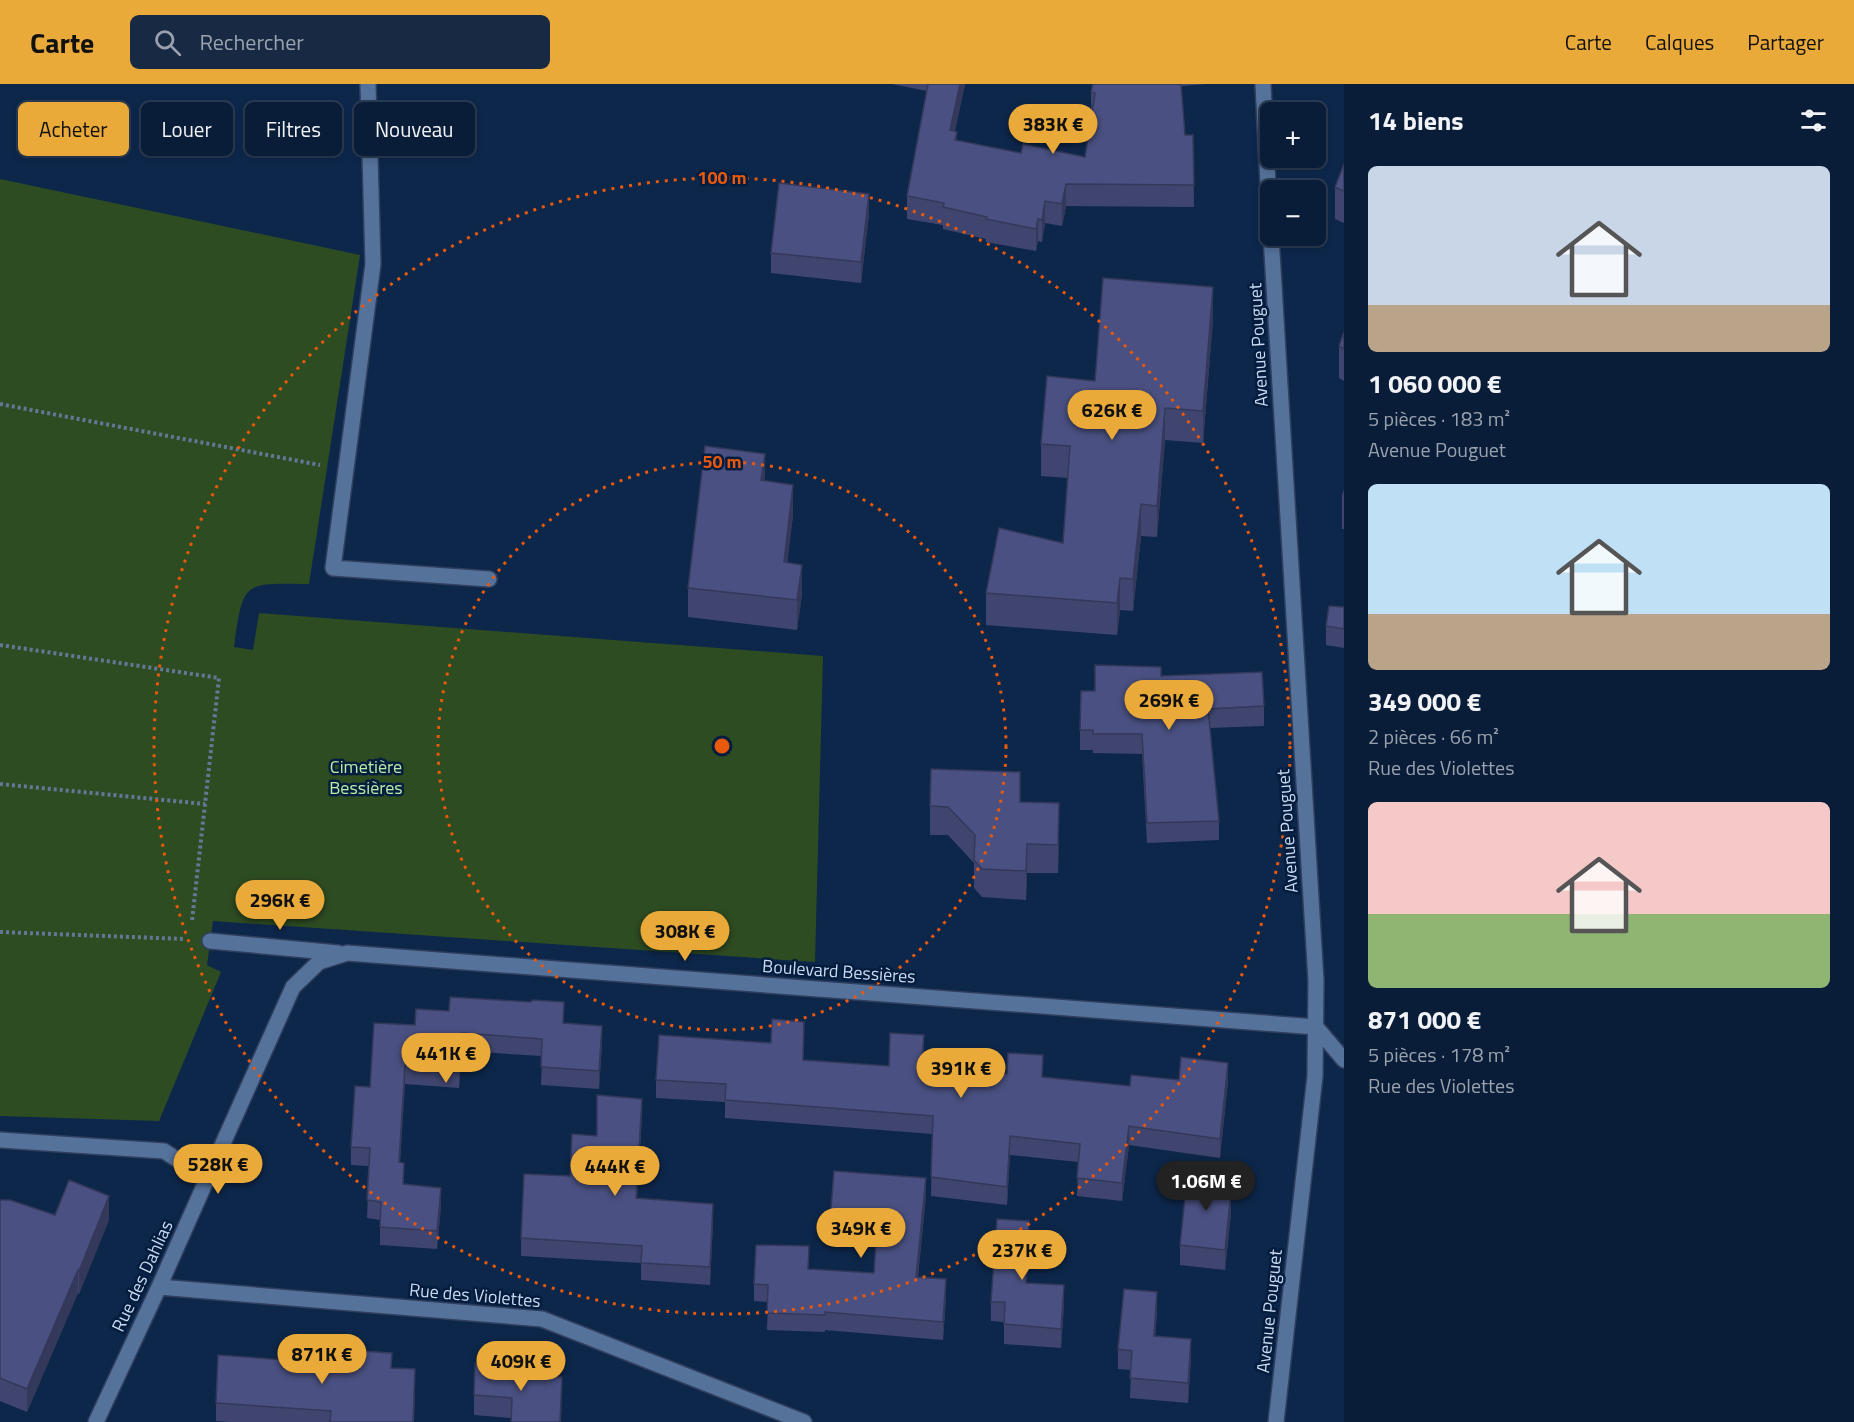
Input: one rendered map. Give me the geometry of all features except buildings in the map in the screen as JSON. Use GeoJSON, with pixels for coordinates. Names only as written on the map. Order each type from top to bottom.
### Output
{"type":"FeatureCollection","features":[{"type":"Feature","properties":{"kind":"street"},"geometry":{"type":"LineString","coordinates":[[368,84],[373,264],[333,568],[489,579]]}},
{"type":"Feature","properties":{"kind":"street"},"geometry":{"type":"LineString","coordinates":[[1263,84],[1268,180]]}},
{"type":"Feature","properties":{"kind":"street","name":"Avenue Pouguet"},"geometry":{"type":"LineString","coordinates":[[1272,246],[1316,981],[1315,1076],[1276,1422]]}},
{"type":"Feature","properties":{"kind":"street"},"geometry":{"type":"LineString","coordinates":[[210,941],[347,953]]}},
{"type":"Feature","properties":{"kind":"street","name":"Boulevard Bessières"},"geometry":{"type":"LineString","coordinates":[[207,1179],[293,987],[319,962],[347,953],[1316,1027]]}},
{"type":"Feature","properties":{"kind":"street"},"geometry":{"type":"LineString","coordinates":[[1316,1027],[1344,1060]]}},
{"type":"Feature","properties":{"kind":"street"},"geometry":{"type":"LineString","coordinates":[[0,1140],[164,1151],[207,1179]]}},
{"type":"Feature","properties":{"kind":"street","name":"Rue des Dahlias"},"geometry":{"type":"LineString","coordinates":[[96,1422],[207,1179]]}},
{"type":"Feature","properties":{"kind":"street","name":"Rue des Violettes"},"geometry":{"type":"LineString","coordinates":[[159,1287],[542,1319],[804,1422]]}},
{"type":"Feature","properties":{"kind":"path"},"geometry":{"type":"LineString","coordinates":[[0,404],[346,470]]}},
{"type":"Feature","properties":{"kind":"path"},"geometry":{"type":"LineString","coordinates":[[0,645],[219,678],[190,939]]}},
{"type":"Feature","properties":{"kind":"path"},"geometry":{"type":"LineString","coordinates":[[0,784],[205,804]]}},
{"type":"Feature","properties":{"kind":"path"},"geometry":{"type":"LineString","coordinates":[[0,932],[210,941]]}},
{"type":"Feature","properties":{"kind":"green space","name":"Cimetière Bessières"},"geometry":{"type":"Polygon","coordinates":[[[0,179],[360,255],[309,584],[271,584],[250,590],[240,609],[234,647],[253,650],[259,613],[823,656],[815,962],[213,921],[207,965],[221,972],[159,1121],[0,1116],[0,179]]]}}]}
